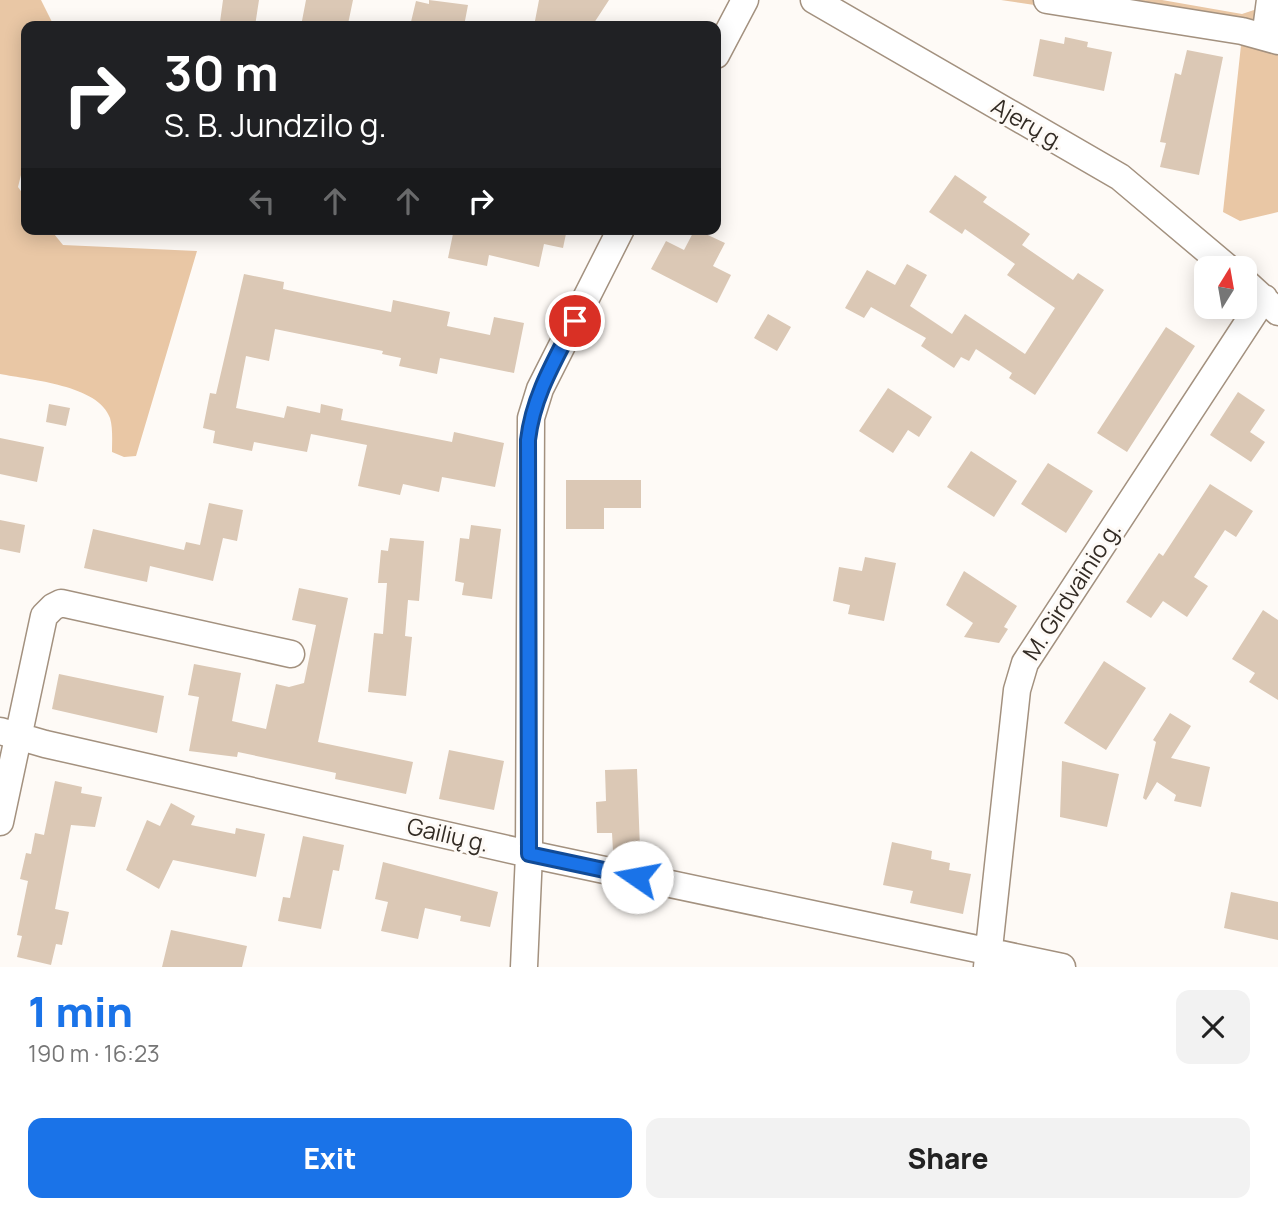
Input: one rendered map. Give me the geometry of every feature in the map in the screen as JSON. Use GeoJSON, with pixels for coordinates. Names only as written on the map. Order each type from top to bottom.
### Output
{"type":"FeatureCollection","features":[{"type":"Feature","properties":{"kind":"street"},"geometry":{"type":"LineString","coordinates":[[721,46],[745,0]]}},
{"type":"Feature","properties":{"kind":"street","name":"Ajerų g."},"geometry":{"type":"LineString","coordinates":[[814,0],[1120,177],[1214,256]]}},
{"type":"Feature","properties":{"kind":"street"},"geometry":{"type":"LineString","coordinates":[[1046,0],[1123,6],[1242,31],[1273,21]]}},
{"type":"Feature","properties":{"kind":"street"},"geometry":{"type":"LineString","coordinates":[[524,967],[529,854],[531,418],[540,389],[618,235]]}},
{"type":"Feature","properties":{"kind":"street","name":"M. Girdvainio g."},"geometry":{"type":"LineString","coordinates":[[988,959],[1017,690],[1025,663],[1262,297]]}},
{"type":"Feature","properties":{"kind":"street"},"geometry":{"type":"LineString","coordinates":[[0,822],[9,733],[44,616],[52,607],[61,603],[291,654]]}},
{"type":"Feature","properties":{"kind":"street","name":"Gailių g."},"geometry":{"type":"LineString","coordinates":[[9,733],[58,748],[988,959],[1062,967]]}},
{"type":"Feature","properties":{"kind":"shaded area"},"geometry":{"type":"Polygon","coordinates":[[[0,0],[41,0],[52,21],[21,21],[21,175],[18,187],[21,191],[21,235],[55,235],[63,245],[197,251],[136,456],[124,457],[112,452],[110,418],[103,407],[92,398],[62,386],[0,374],[0,0]]]}},
{"type":"Feature","properties":{"kind":"shaded area"},"geometry":{"type":"Polygon","coordinates":[[[1001,0],[1162,0],[1242,14],[1278,2],[1278,212],[1240,221],[1223,212],[1242,36],[1001,0]]]}},
{"type":"Feature","properties":{"kind":"building"},"geometry":{"type":"Polygon","coordinates":[[[223,0],[259,0],[256,21],[220,21],[223,0]]]}},
{"type":"Feature","properties":{"kind":"building"},"geometry":{"type":"Polygon","coordinates":[[[306,0],[353,0],[349,21],[302,21],[306,0]]]}},
{"type":"Feature","properties":{"kind":"building"},"geometry":{"type":"Polygon","coordinates":[[[429,0],[468,5],[465,21],[411,21],[416,1],[429,4],[429,0]]]}},
{"type":"Feature","properties":{"kind":"building"},"geometry":{"type":"Polygon","coordinates":[[[539,0],[609,0],[595,21],[535,21],[539,0]]]}},
{"type":"Feature","properties":{"kind":"building"},"geometry":{"type":"Polygon","coordinates":[[[1065,37],[1088,42],[1087,47],[1112,52],[1104,91],[1033,76],[1040,39],[1064,44],[1065,37]]]}},
{"type":"Feature","properties":{"kind":"building"},"geometry":{"type":"Polygon","coordinates":[[[1187,50],[1223,57],[1199,175],[1160,167],[1166,143],[1160,142],[1175,73],[1181,75],[1187,50]]]}},
{"type":"Feature","properties":{"kind":"building"},"geometry":{"type":"Polygon","coordinates":[[[955,175],[987,197],[983,202],[1030,234],[1022,245],[1073,280],[1078,273],[1104,290],[1035,395],[1009,378],[1012,373],[976,349],[969,361],[961,357],[954,368],[921,346],[926,338],[871,307],[864,318],[845,308],[867,270],[895,285],[907,264],[927,275],[910,306],[952,334],[965,314],[1025,354],[1055,308],[1007,275],[1015,264],[965,229],[962,234],[929,212],[955,175]]]}},
{"type":"Feature","properties":{"kind":"building"},"geometry":{"type":"Polygon","coordinates":[[[453,235],[566,235],[563,248],[544,244],[539,267],[489,255],[487,266],[448,258],[453,235]]]}},
{"type":"Feature","properties":{"kind":"building"},"geometry":{"type":"Polygon","coordinates":[[[692,235],[708,235],[725,243],[713,266],[731,275],[717,303],[651,269],[666,241],[684,250],[692,235]]]}},
{"type":"Feature","properties":{"kind":"building"},"geometry":{"type":"Polygon","coordinates":[[[244,274],[284,282],[283,289],[391,312],[393,300],[450,312],[447,326],[490,335],[494,317],[524,323],[514,373],[440,358],[437,374],[399,366],[401,358],[382,354],[383,351],[275,329],[269,361],[246,356],[236,408],[284,418],[287,406],[320,413],[321,404],[343,409],[341,420],[452,442],[454,432],[504,443],[495,487],[442,477],[439,492],[403,484],[400,495],[358,486],[367,445],[311,434],[307,452],[254,442],[252,451],[213,443],[215,431],[203,428],[210,393],[216,394],[244,274]]]}},
{"type":"Feature","properties":{"kind":"building"},"geometry":{"type":"Polygon","coordinates":[[[768,314],[791,327],[777,351],[754,338],[768,314]]]}},
{"type":"Feature","properties":{"kind":"building"},"geometry":{"type":"Polygon","coordinates":[[[1166,327],[1195,346],[1127,452],[1097,433],[1166,327]]]}},
{"type":"Feature","properties":{"kind":"building"},"geometry":{"type":"Polygon","coordinates":[[[888,388],[932,417],[919,437],[908,430],[893,453],[859,431],[888,388]]]}},
{"type":"Feature","properties":{"kind":"building"},"geometry":{"type":"Polygon","coordinates":[[[1238,392],[1265,410],[1250,432],[1265,442],[1251,462],[1210,435],[1238,392]]]}},
{"type":"Feature","properties":{"kind":"building"},"geometry":{"type":"Polygon","coordinates":[[[49,404],[70,408],[66,426],[46,422],[49,404]]]}},
{"type":"Feature","properties":{"kind":"building"},"geometry":{"type":"Polygon","coordinates":[[[0,438],[44,447],[37,482],[0,474],[0,438]]]}},
{"type":"Feature","properties":{"kind":"building"},"geometry":{"type":"Polygon","coordinates":[[[971,451],[1017,481],[994,517],[947,487],[971,451]]]}},
{"type":"Feature","properties":{"kind":"building"},"geometry":{"type":"Polygon","coordinates":[[[1048,463],[1093,491],[1066,533],[1021,504],[1048,463]]]}},
{"type":"Feature","properties":{"kind":"building"},"geometry":{"type":"Polygon","coordinates":[[[566,480],[641,480],[641,508],[604,508],[604,529],[566,529],[566,480]]]}},
{"type":"Feature","properties":{"kind":"building"},"geometry":{"type":"Polygon","coordinates":[[[1210,484],[1253,511],[1236,537],[1225,530],[1194,577],[1208,586],[1187,617],[1163,601],[1151,618],[1126,602],[1159,553],[1163,556],[1210,484]]]}},
{"type":"Feature","properties":{"kind":"building"},"geometry":{"type":"Polygon","coordinates":[[[209,503],[243,510],[237,541],[223,538],[213,581],[150,566],[147,582],[84,568],[93,529],[184,550],[186,542],[200,545],[209,503]]]}},
{"type":"Feature","properties":{"kind":"building"},"geometry":{"type":"Polygon","coordinates":[[[0,520],[25,525],[20,553],[0,549],[0,520]]]}},
{"type":"Feature","properties":{"kind":"building"},"geometry":{"type":"Polygon","coordinates":[[[471,525],[501,529],[492,599],[462,595],[464,583],[455,581],[460,538],[469,539],[471,525]]]}},
{"type":"Feature","properties":{"kind":"building"},"geometry":{"type":"Polygon","coordinates":[[[390,538],[424,541],[419,601],[408,600],[405,636],[412,637],[406,696],[368,692],[374,633],[383,634],[387,583],[378,583],[381,550],[388,551],[390,538]]]}},
{"type":"Feature","properties":{"kind":"building"},"geometry":{"type":"Polygon","coordinates":[[[865,557],[896,563],[884,621],[848,614],[850,605],[833,601],[839,567],[862,571],[865,557]]]}},
{"type":"Feature","properties":{"kind":"building"},"geometry":{"type":"Polygon","coordinates":[[[964,571],[1017,606],[1004,627],[1008,629],[999,643],[964,637],[973,623],[946,605],[964,571]]]}},
{"type":"Feature","properties":{"kind":"building"},"geometry":{"type":"Polygon","coordinates":[[[299,588],[348,598],[318,742],[413,762],[406,794],[335,779],[336,773],[238,752],[237,757],[189,751],[199,697],[188,695],[194,664],[241,673],[232,721],[266,729],[276,684],[289,687],[304,683],[316,625],[292,620],[299,588]]]}},
{"type":"Feature","properties":{"kind":"building"},"geometry":{"type":"Polygon","coordinates":[[[1263,610],[1278,620],[1278,700],[1249,682],[1255,673],[1232,659],[1263,610]]]}},
{"type":"Feature","properties":{"kind":"building"},"geometry":{"type":"Polygon","coordinates":[[[1104,661],[1146,688],[1106,750],[1064,723],[1104,661]]]}},
{"type":"Feature","properties":{"kind":"building"},"geometry":{"type":"Polygon","coordinates":[[[59,674],[164,696],[157,733],[52,709],[59,674]]]}},
{"type":"Feature","properties":{"kind":"building"},"geometry":{"type":"Polygon","coordinates":[[[1170,713],[1191,726],[1171,758],[1210,767],[1201,807],[1174,801],[1176,795],[1157,782],[1146,800],[1143,798],[1156,742],[1153,740],[1170,713]]]}},
{"type":"Feature","properties":{"kind":"building"},"geometry":{"type":"Polygon","coordinates":[[[449,750],[504,761],[494,810],[439,799],[449,750]]]}},
{"type":"Feature","properties":{"kind":"building"},"geometry":{"type":"Polygon","coordinates":[[[1062,761],[1119,774],[1107,827],[1060,817],[1062,761]]]}},
{"type":"Feature","properties":{"kind":"building"},"geometry":{"type":"Polygon","coordinates":[[[637,769],[640,849],[613,851],[612,833],[597,833],[596,802],[606,801],[605,770],[637,769]]]}},
{"type":"Feature","properties":{"kind":"building"},"geometry":{"type":"Polygon","coordinates":[[[55,781],[82,787],[81,793],[102,797],[95,827],[71,825],[55,909],[69,912],[62,945],[56,944],[51,965],[17,957],[22,936],[17,935],[28,881],[20,879],[26,853],[31,854],[35,833],[44,835],[55,781]]]}},
{"type":"Feature","properties":{"kind":"building"},"geometry":{"type":"Polygon","coordinates":[[[171,803],[195,816],[191,825],[235,834],[236,828],[265,834],[256,877],[173,860],[159,889],[126,870],[147,820],[160,826],[171,803]]]}},
{"type":"Feature","properties":{"kind":"building"},"geometry":{"type":"Polygon","coordinates":[[[303,836],[344,845],[339,871],[333,870],[321,929],[278,921],[283,897],[290,898],[303,836]]]}},
{"type":"Feature","properties":{"kind":"building"},"geometry":{"type":"Polygon","coordinates":[[[892,842],[932,851],[931,859],[950,863],[949,870],[971,874],[963,914],[910,903],[913,891],[883,885],[892,842]]]}},
{"type":"Feature","properties":{"kind":"building"},"geometry":{"type":"Polygon","coordinates":[[[383,862],[498,892],[490,927],[460,921],[461,916],[425,908],[418,939],[381,931],[388,902],[375,899],[383,862]]]}},
{"type":"Feature","properties":{"kind":"building"},"geometry":{"type":"Polygon","coordinates":[[[1231,892],[1278,902],[1278,940],[1224,928],[1231,892]]]}},
{"type":"Feature","properties":{"kind":"building"},"geometry":{"type":"Polygon","coordinates":[[[171,930],[247,946],[242,967],[162,967],[171,930]]]}},
{"type":"Feature","properties":{"kind":"route"},"geometry":{"type":"LineString","coordinates":[[575,321],[540,389],[531,418],[528,440],[529,854],[637,877]]}}]}
